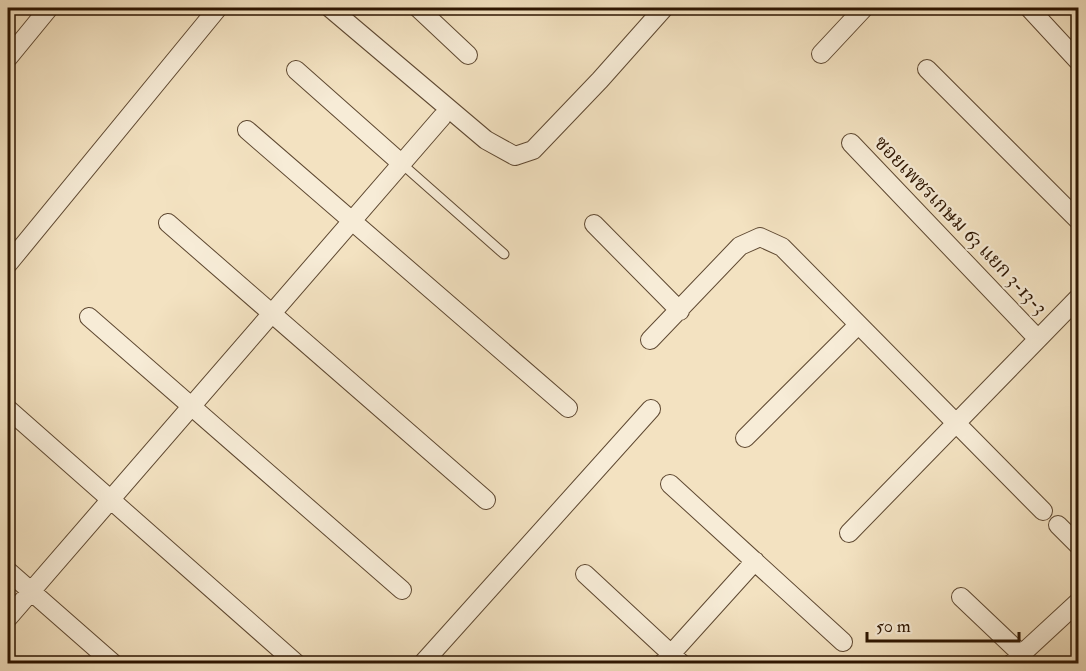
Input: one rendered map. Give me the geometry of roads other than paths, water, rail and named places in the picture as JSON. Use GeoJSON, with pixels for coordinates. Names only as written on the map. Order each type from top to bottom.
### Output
{"type":"FeatureCollection","features":[{"type":"Feature","properties":{"kind":"street"},"geometry":{"type":"LineString","coordinates":[[8,58],[49,8]]}},
{"type":"Feature","properties":{"kind":"street"},"geometry":{"type":"LineString","coordinates":[[8,264],[218,8]]}},
{"type":"Feature","properties":{"kind":"street"},"geometry":{"type":"LineString","coordinates":[[330,8],[486,140],[515,156],[533,150],[664,8]]}},
{"type":"Feature","properties":{"kind":"street"},"geometry":{"type":"LineString","coordinates":[[418,8],[468,55]]}},
{"type":"Feature","properties":{"kind":"street"},"geometry":{"type":"LineString","coordinates":[[820,54],[864,8]]}},
{"type":"Feature","properties":{"kind":"street"},"geometry":{"type":"LineString","coordinates":[[1029,8],[1078,61]]}},
{"type":"Feature","properties":{"kind":"street"},"geometry":{"type":"LineString","coordinates":[[927,69],[1078,220]]}},
{"type":"Feature","properties":{"kind":"street"},"geometry":{"type":"LineString","coordinates":[[296,70],[402,164]]}},
{"type":"Feature","properties":{"kind":"street"},"geometry":{"type":"LineString","coordinates":[[8,618],[442,117]]}},
{"type":"Feature","properties":{"kind":"street"},"geometry":{"type":"LineString","coordinates":[[247,130],[567,408]]}},
{"type":"Feature","properties":{"kind":"street","name":"ซอยเพชรเกษม 63 แยก 3-13-3"},"geometry":{"type":"LineString","coordinates":[[851,143],[1038,339]]}},
{"type":"Feature","properties":{"kind":"street"},"geometry":{"type":"LineString","coordinates":[[168,223],[486,500]]}},
{"type":"Feature","properties":{"kind":"street"},"geometry":{"type":"LineString","coordinates":[[594,224],[680,311]]}},
{"type":"Feature","properties":{"kind":"street"},"geometry":{"type":"LineString","coordinates":[[650,340],[740,246],[760,237],[782,247],[1043,511]]}},
{"type":"Feature","properties":{"kind":"street"},"geometry":{"type":"LineString","coordinates":[[849,533],[1078,298]]}},
{"type":"Feature","properties":{"kind":"street"},"geometry":{"type":"LineString","coordinates":[[89,317],[402,590]]}},
{"type":"Feature","properties":{"kind":"street"},"geometry":{"type":"LineString","coordinates":[[746,438],[858,326]]}},
{"type":"Feature","properties":{"kind":"street"},"geometry":{"type":"LineString","coordinates":[[422,663],[651,409]]}},
{"type":"Feature","properties":{"kind":"street"},"geometry":{"type":"LineString","coordinates":[[8,410],[297,663]]}},
{"type":"Feature","properties":{"kind":"street"},"geometry":{"type":"LineString","coordinates":[[670,484],[843,642]]}},
{"type":"Feature","properties":{"kind":"street"},"geometry":{"type":"LineString","coordinates":[[1058,525],[1078,545]]}},
{"type":"Feature","properties":{"kind":"street"},"geometry":{"type":"LineString","coordinates":[[585,574],[672,660],[755,561]]}},
{"type":"Feature","properties":{"kind":"street"},"geometry":{"type":"LineString","coordinates":[[8,571],[114,663]]}},
{"type":"Feature","properties":{"kind":"street"},"geometry":{"type":"LineString","coordinates":[[961,597],[1016,659],[1078,602]]}},
{"type":"Feature","properties":{"kind":"lane"},"geometry":{"type":"LineString","coordinates":[[402,164],[504,254]]}}]}
